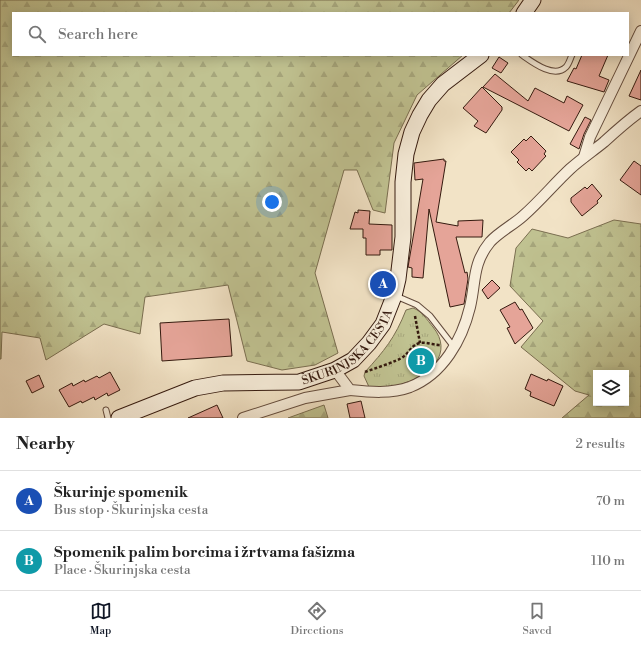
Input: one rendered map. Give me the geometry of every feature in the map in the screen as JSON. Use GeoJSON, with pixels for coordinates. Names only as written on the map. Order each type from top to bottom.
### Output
{"type":"FeatureCollection","features":[{"type":"Feature","properties":{"kind":"street"},"geometry":{"type":"LineString","coordinates":[[525,12],[533,0]]}},
{"type":"Feature","properties":{"kind":"street"},"geometry":{"type":"LineString","coordinates":[[584,157],[590,138],[641,31]]}},
{"type":"Feature","properties":{"kind":"street","name":"ŠKURINJSKA CESTA"},"geometry":{"type":"LineString","coordinates":[[119,418],[194,388],[223,383],[299,382],[335,370],[353,360],[369,343],[383,324],[394,296],[398,279],[402,237],[403,182],[406,154],[412,132],[429,100],[443,84],[480,56]]}},
{"type":"Feature","properties":{"kind":"street"},"geometry":{"type":"LineString","coordinates":[[243,418],[305,398],[350,390],[389,392],[410,387],[436,370],[454,347],[465,322],[471,300],[475,271],[483,252],[491,241],[524,216],[571,168],[625,122],[641,111]]}},
{"type":"Feature","properties":{"kind":"street"},"geometry":{"type":"LineString","coordinates":[[335,370],[350,390]]}},
{"type":"Feature","properties":{"kind":"lane"},"geometry":{"type":"LineString","coordinates":[[524,56],[539,66],[554,72],[567,66],[572,56]]}},
{"type":"Feature","properties":{"kind":"lane"},"geometry":{"type":"LineString","coordinates":[[394,296],[417,305],[430,316],[454,347]]}},
{"type":"Feature","properties":{"kind":"lane"},"geometry":{"type":"LineString","coordinates":[[106,410],[108,418]]}},
{"type":"Feature","properties":{"kind":"path"},"geometry":{"type":"LineString","coordinates":[[415,315],[420,343]]}},
{"type":"Feature","properties":{"kind":"path"},"geometry":{"type":"LineString","coordinates":[[365,372],[403,357],[415,344],[425,342],[433,345],[441,345]]}},
{"type":"Feature","properties":{"kind":"green space"},"geometry":{"type":"Polygon","coordinates":[[[0,0],[519,0],[510,12],[12,12],[12,56],[462,56],[417,95],[394,143],[385,213],[373,210],[357,170],[344,170],[315,273],[338,353],[315,365],[282,370],[247,361],[228,285],[145,297],[140,334],[104,324],[46,360],[40,338],[2,332],[0,359],[0,0]]]}},
{"type":"Feature","properties":{"kind":"green space"},"geometry":{"type":"Polygon","coordinates":[[[614,220],[641,224],[641,418],[562,418],[589,395],[575,391],[521,347],[543,321],[510,286],[516,248],[532,229],[568,238],[614,220]]]}},
{"type":"Feature","properties":{"kind":"green space"},"geometry":{"type":"Polygon","coordinates":[[[413,308],[424,316],[439,337],[441,346],[440,354],[436,362],[423,375],[405,383],[396,386],[378,388],[369,387],[364,376],[365,372],[398,329],[406,310],[413,308]]]}},
{"type":"Feature","properties":{"kind":"green space"},"geometry":{"type":"Polygon","coordinates":[[[324,405],[328,418],[288,418],[324,405]]]}},
{"type":"Feature","properties":{"kind":"building"},"geometry":{"type":"Polygon","coordinates":[[[582,56],[608,56],[599,76],[609,80],[604,92],[567,81],[574,68],[576,69],[582,56]]]}},
{"type":"Feature","properties":{"kind":"building"},"geometry":{"type":"Polygon","coordinates":[[[499,57],[508,63],[501,73],[492,68],[499,57]]]}},
{"type":"Feature","properties":{"kind":"building"},"geometry":{"type":"Polygon","coordinates":[[[641,70],[641,100],[629,96],[641,70]]]}},
{"type":"Feature","properties":{"kind":"building"},"geometry":{"type":"Polygon","coordinates":[[[495,74],[528,101],[535,88],[564,103],[567,96],[583,105],[569,131],[483,87],[495,74]]]}},
{"type":"Feature","properties":{"kind":"building"},"geometry":{"type":"Polygon","coordinates":[[[482,87],[502,107],[502,110],[486,133],[474,126],[478,121],[463,108],[482,87]]]}},
{"type":"Feature","properties":{"kind":"building"},"geometry":{"type":"Polygon","coordinates":[[[585,117],[591,120],[579,149],[570,144],[585,117]]]}},
{"type":"Feature","properties":{"kind":"building"},"geometry":{"type":"Polygon","coordinates":[[[531,136],[546,151],[544,154],[546,156],[532,171],[529,168],[526,171],[517,162],[519,160],[511,152],[524,139],[526,141],[531,136]]]}},
{"type":"Feature","properties":{"kind":"building"},"geometry":{"type":"Polygon","coordinates":[[[444,159],[444,161],[446,161],[436,222],[458,226],[458,221],[483,220],[482,237],[456,237],[465,273],[467,272],[468,279],[464,304],[450,307],[429,209],[423,278],[412,277],[412,268],[408,267],[423,179],[415,180],[414,163],[444,159]]]}},
{"type":"Feature","properties":{"kind":"building"},"geometry":{"type":"Polygon","coordinates":[[[634,161],[641,166],[641,195],[620,180],[634,161]]]}},
{"type":"Feature","properties":{"kind":"building"},"geometry":{"type":"Polygon","coordinates":[[[592,184],[602,196],[597,201],[598,203],[582,216],[571,202],[571,198],[585,187],[587,189],[592,184]]]}},
{"type":"Feature","properties":{"kind":"building"},"geometry":{"type":"Polygon","coordinates":[[[358,210],[370,211],[369,224],[392,225],[392,250],[380,250],[380,255],[366,255],[366,238],[363,238],[363,229],[350,229],[355,212],[358,213],[358,210]]]}},
{"type":"Feature","properties":{"kind":"building"},"geometry":{"type":"Polygon","coordinates":[[[492,280],[500,288],[488,299],[482,290],[492,280]]]}},
{"type":"Feature","properties":{"kind":"building"},"geometry":{"type":"Polygon","coordinates":[[[515,302],[520,310],[522,309],[533,328],[515,344],[507,328],[510,327],[500,310],[515,302]]]}},
{"type":"Feature","properties":{"kind":"building"},"geometry":{"type":"Polygon","coordinates":[[[229,319],[232,356],[162,361],[160,323],[229,319]]]}},
{"type":"Feature","properties":{"kind":"building"},"geometry":{"type":"Polygon","coordinates":[[[110,372],[120,390],[108,396],[107,393],[95,400],[94,397],[69,407],[59,390],[72,383],[73,386],[84,380],[85,382],[97,376],[99,378],[110,372]]]}},
{"type":"Feature","properties":{"kind":"building"},"geometry":{"type":"Polygon","coordinates":[[[531,374],[547,381],[548,379],[563,386],[554,406],[530,396],[531,392],[525,389],[531,374]]]}},
{"type":"Feature","properties":{"kind":"building"},"geometry":{"type":"Polygon","coordinates":[[[39,375],[44,387],[32,393],[26,381],[39,375]]]}},
{"type":"Feature","properties":{"kind":"building"},"geometry":{"type":"Polygon","coordinates":[[[361,401],[365,418],[350,418],[347,404],[361,401]]]}},
{"type":"Feature","properties":{"kind":"building"},"geometry":{"type":"Polygon","coordinates":[[[217,405],[223,418],[188,418],[217,405]]]}},
{"type":"Feature","properties":{"kind":"place","name":"Škurinje spomenik"},"geometry":{"type":"Point","coordinates":[383,284]}},
{"type":"Feature","properties":{"kind":"place","name":"Spomenik palim borcima i žrtvama fašizma"},"geometry":{"type":"Point","coordinates":[421,361]}}]}
